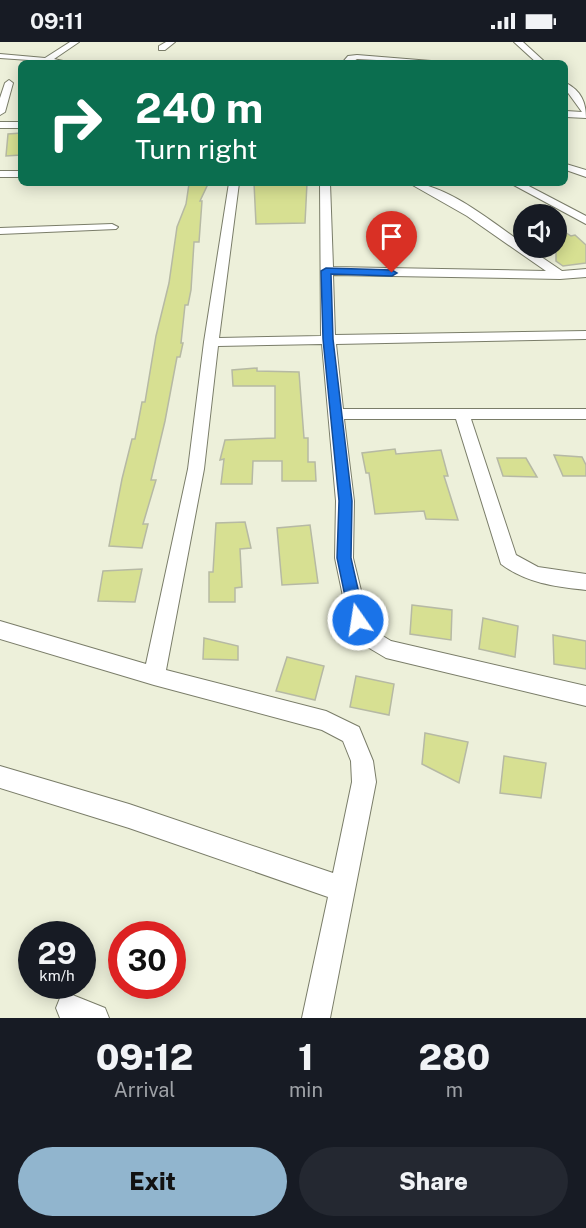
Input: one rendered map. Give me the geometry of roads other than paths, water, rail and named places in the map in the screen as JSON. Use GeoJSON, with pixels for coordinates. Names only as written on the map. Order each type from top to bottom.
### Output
{"type":"FeatureCollection","features":[{"type":"Feature","properties":{"kind":"street"},"geometry":{"type":"LineString","coordinates":[[48,60],[75,42]]}},
{"type":"Feature","properties":{"kind":"street"},"geometry":{"type":"LineString","coordinates":[[162,48],[171,42]]}},
{"type":"Feature","properties":{"kind":"street"},"geometry":{"type":"LineString","coordinates":[[518,42],[539,60]]}},
{"type":"Feature","properties":{"kind":"street"},"geometry":{"type":"LineString","coordinates":[[0,56],[37,60]]}},
{"type":"Feature","properties":{"kind":"street"},"geometry":{"type":"LineString","coordinates":[[349,60],[357,57],[394,60]]}},
{"type":"Feature","properties":{"kind":"street"},"geometry":{"type":"LineString","coordinates":[[0,112],[9,83]]}},
{"type":"Feature","properties":{"kind":"street"},"geometry":{"type":"LineString","coordinates":[[568,88],[576,95],[586,113],[568,114]]}},
{"type":"Feature","properties":{"kind":"street"},"geometry":{"type":"LineString","coordinates":[[0,125],[18,125]]}},
{"type":"Feature","properties":{"kind":"street"},"geometry":{"type":"LineString","coordinates":[[568,168],[586,174]]}},
{"type":"Feature","properties":{"kind":"street"},"geometry":{"type":"LineString","coordinates":[[0,174],[18,174]]}},
{"type":"Feature","properties":{"kind":"street"},"geometry":{"type":"LineString","coordinates":[[154,676],[196,469],[211,342],[234,186]]}},
{"type":"Feature","properties":{"kind":"street"},"geometry":{"type":"LineString","coordinates":[[325,186],[328,339],[345,501],[344,558],[358,620],[366,636],[386,649],[586,696]]}},
{"type":"Feature","properties":{"kind":"street"},"geometry":{"type":"LineString","coordinates":[[422,186],[439,193],[561,275]]}},
{"type":"Feature","properties":{"kind":"street"},"geometry":{"type":"LineString","coordinates":[[521,186],[586,221]]}},
{"type":"Feature","properties":{"kind":"street"},"geometry":{"type":"LineString","coordinates":[[0,231],[112,226]]}},
{"type":"Feature","properties":{"kind":"street"},"geometry":{"type":"LineString","coordinates":[[326,271],[561,275],[586,273]]}},
{"type":"Feature","properties":{"kind":"street"},"geometry":{"type":"LineString","coordinates":[[211,342],[586,335]]}},
{"type":"Feature","properties":{"kind":"street"},"geometry":{"type":"LineString","coordinates":[[335,414],[586,414]]}},
{"type":"Feature","properties":{"kind":"street"},"geometry":{"type":"LineString","coordinates":[[462,414],[508,559],[519,569],[539,576],[586,582]]}},
{"type":"Feature","properties":{"kind":"street"},"geometry":{"type":"LineString","coordinates":[[0,630],[154,676],[326,721],[351,734],[362,761],[364,782],[316,1018]]}},
{"type":"Feature","properties":{"kind":"street"},"geometry":{"type":"LineString","coordinates":[[0,777],[129,816],[343,889]]}}]}
